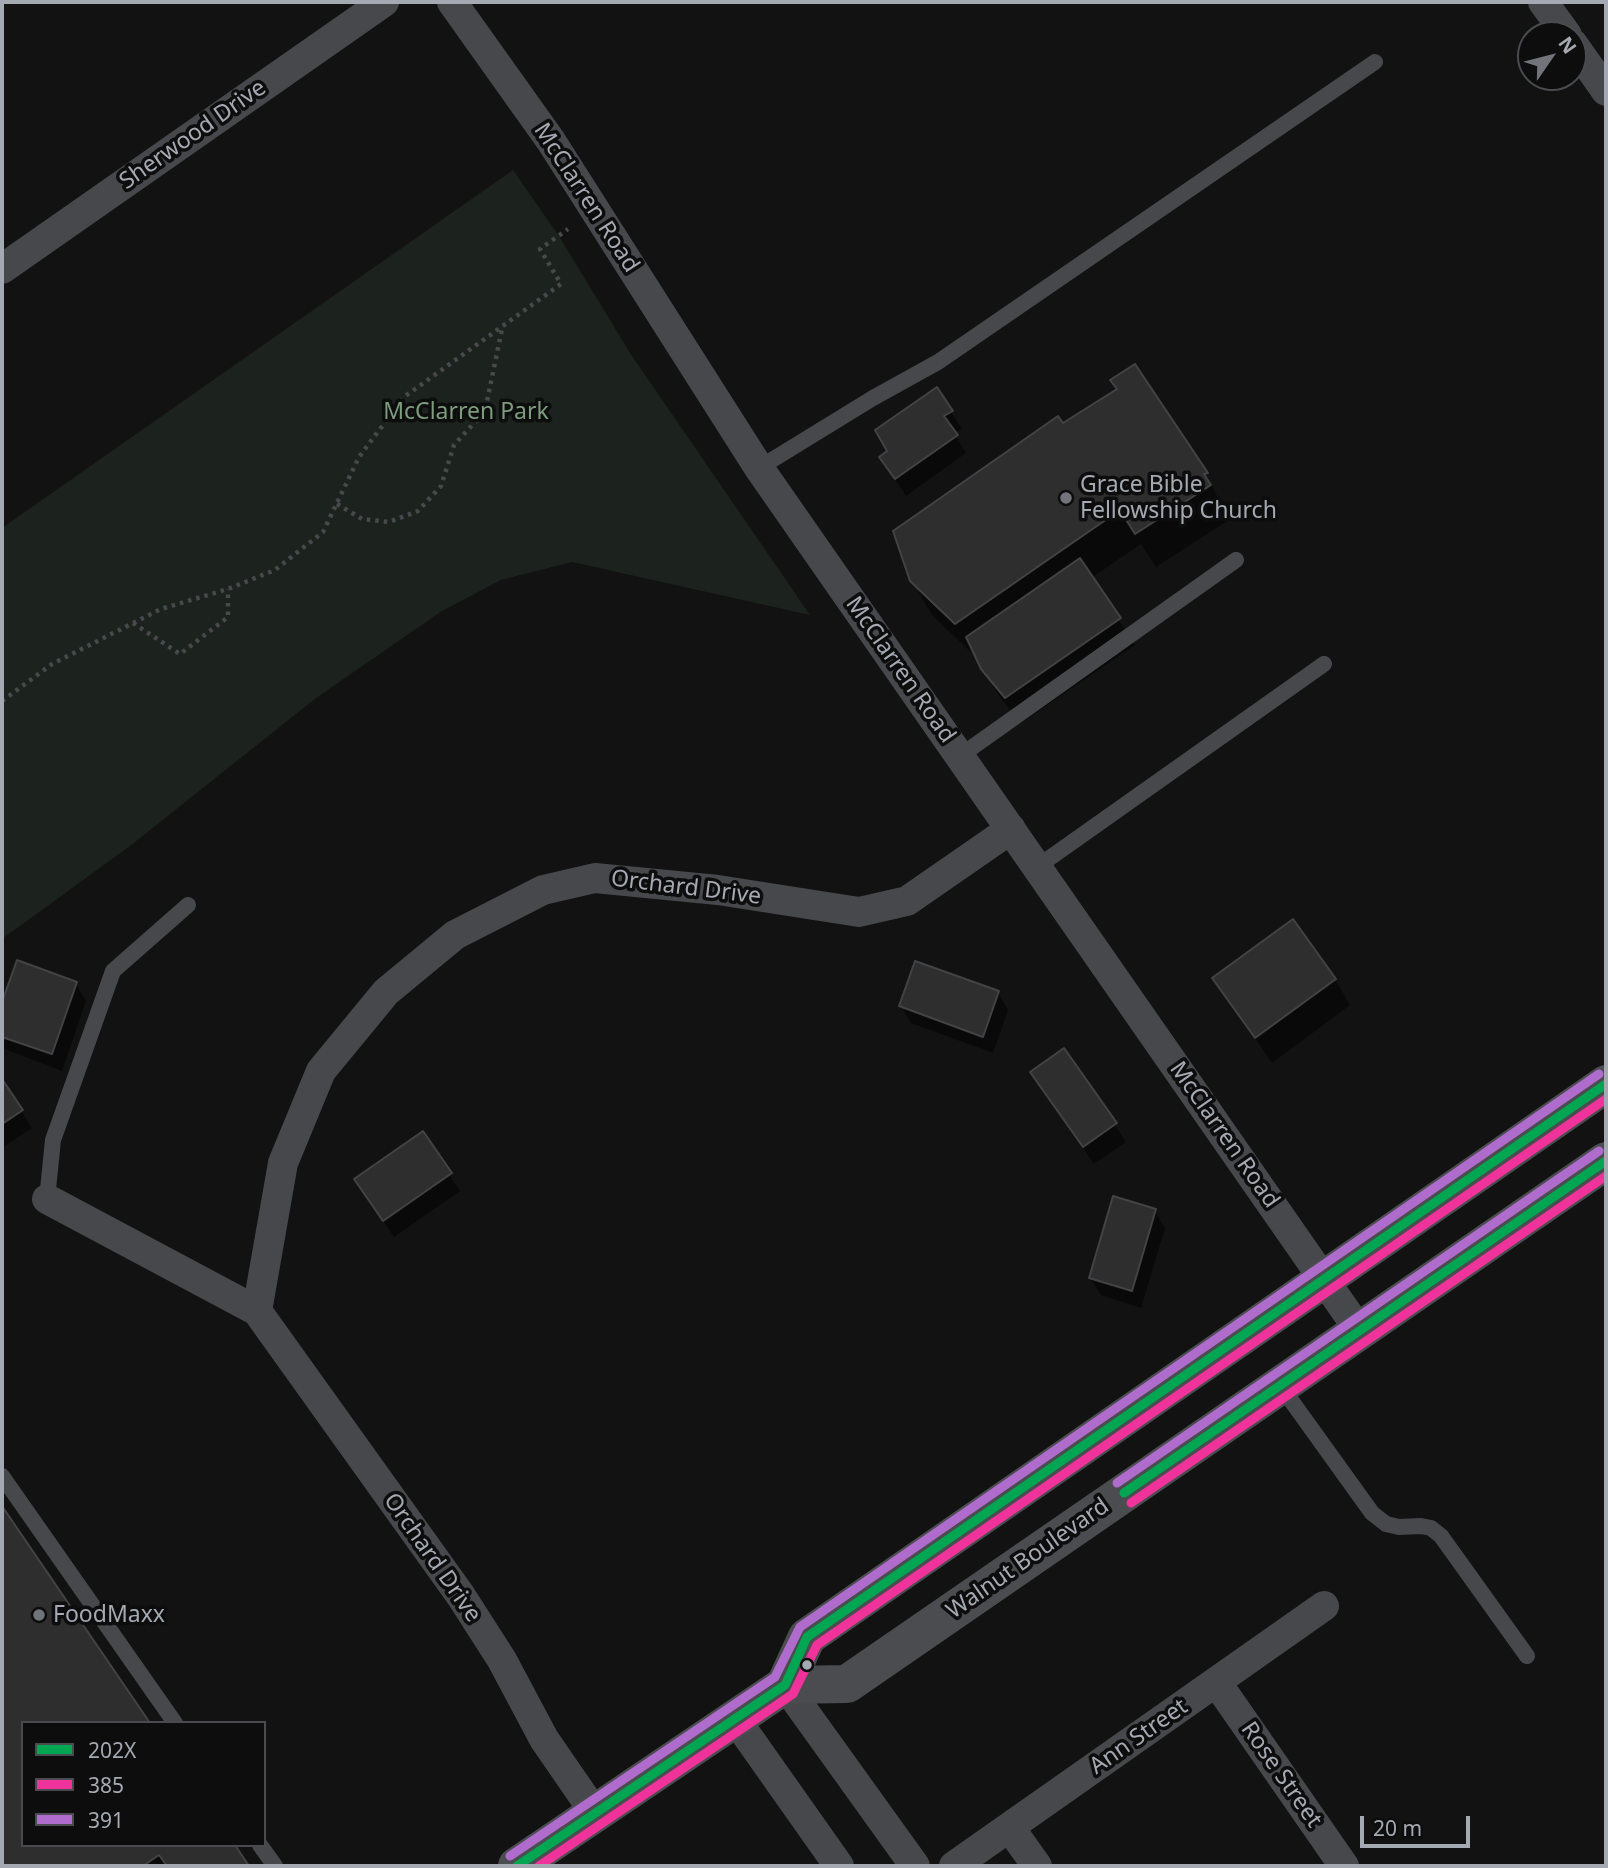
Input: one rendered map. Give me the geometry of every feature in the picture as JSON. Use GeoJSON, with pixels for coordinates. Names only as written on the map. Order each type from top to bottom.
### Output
{"type":"FeatureCollection","features":[{"type":"Feature","properties":{"kind":"street","name":"Sherwood Drive"},"geometry":{"type":"LineString","coordinates":[[2,268],[384,2]]}},
{"type":"Feature","properties":{"kind":"street","name":"McClarren Road"},"geometry":{"type":"LineString","coordinates":[[452,2],[551,141],[759,468],[1359,1330]]}},
{"type":"Feature","properties":{"kind":"street"},"geometry":{"type":"LineString","coordinates":[[1543,2],[1557,21]]}},
{"type":"Feature","properties":{"kind":"street"},"geometry":{"type":"LineString","coordinates":[[1587,64],[1606,91]]}},
{"type":"Feature","properties":{"kind":"street","name":"Orchard Drive"},"geometry":{"type":"LineString","coordinates":[[257,1311],[283,1163],[321,1071],[386,992],[455,935],[543,890],[595,878],[657,882],[859,912],[907,901],[1011,829]]}},
{"type":"Feature","properties":{"kind":"street"},"geometry":{"type":"LineString","coordinates":[[517,1866],[785,1685],[807,1637],[1606,1084]]}},
{"type":"Feature","properties":{"kind":"street","name":"Walnut Boulevard"},"geometry":{"type":"LineString","coordinates":[[785,1685],[846,1685],[1606,1160]]}},
{"type":"Feature","properties":{"kind":"street","name":"Orchard Drive"},"geometry":{"type":"LineString","coordinates":[[47,1199],[257,1311],[461,1596],[502,1660],[551,1748],[595,1813]]}},
{"type":"Feature","properties":{"kind":"street","name":"Ann Street"},"geometry":{"type":"LineString","coordinates":[[954,1866],[1324,1606]]}},
{"type":"Feature","properties":{"kind":"street","name":"Rose Street"},"geometry":{"type":"LineString","coordinates":[[1217,1683],[1344,1866]]}},
{"type":"Feature","properties":{"kind":"street"},"geometry":{"type":"LineString","coordinates":[[785,1685],[915,1866]]}},
{"type":"Feature","properties":{"kind":"street"},"geometry":{"type":"LineString","coordinates":[[736,1720],[839,1866]]}},
{"type":"Feature","properties":{"kind":"street"},"geometry":{"type":"LineString","coordinates":[[1010,1828],[1037,1866]]}},
{"type":"Feature","properties":{"kind":"lane"},"geometry":{"type":"LineString","coordinates":[[759,468],[873,398],[938,362],[1375,62]]}},
{"type":"Feature","properties":{"kind":"lane"},"geometry":{"type":"LineString","coordinates":[[960,756],[1236,560]]}},
{"type":"Feature","properties":{"kind":"lane"},"geometry":{"type":"LineString","coordinates":[[1037,867],[1324,664]]}},
{"type":"Feature","properties":{"kind":"lane"},"geometry":{"type":"LineString","coordinates":[[47,1199],[53,1140],[113,971],[188,905]]}},
{"type":"Feature","properties":{"kind":"lane"},"geometry":{"type":"LineString","coordinates":[[1280,1385],[1372,1513],[1386,1524],[1399,1528],[1431,1528],[1441,1536],[1527,1656]]}},
{"type":"Feature","properties":{"kind":"lane"},"geometry":{"type":"LineString","coordinates":[[2,1476],[174,1721]]}},
{"type":"Feature","properties":{"kind":"lane"},"geometry":{"type":"LineString","coordinates":[[261,1847],[275,1866]]}},
{"type":"Feature","properties":{"kind":"path"},"geometry":{"type":"LineString","coordinates":[[2,701],[52,664],[161,608],[228,589],[275,570],[323,532],[359,457],[404,397],[561,284],[540,249],[594,210]]}},
{"type":"Feature","properties":{"kind":"path"},"geometry":{"type":"LineString","coordinates":[[337,504],[362,519],[389,522],[418,511],[440,486],[454,445],[485,411],[502,328]]}},
{"type":"Feature","properties":{"kind":"path"},"geometry":{"type":"LineString","coordinates":[[133,623],[180,654],[228,617],[228,589]]}},
{"type":"Feature","properties":{"kind":"green space","name":"McClarren Park"},"geometry":{"type":"Polygon","coordinates":[[[513,170],[559,236],[630,353],[810,615],[572,562],[501,580],[442,611],[316,698],[130,846],[2,939],[2,528],[513,170]]]}},
{"type":"Feature","properties":{"kind":"building","name":"Grace Bible Fellowship Church"},"geometry":{"type":"Polygon","coordinates":[[[1135,364],[1208,473],[1204,474],[1211,485],[1135,534],[1120,510],[955,624],[910,581],[893,531],[1058,416],[1063,423],[1117,389],[1110,380],[1135,364]]]}},
{"type":"Feature","properties":{"kind":"building"},"geometry":{"type":"Polygon","coordinates":[[[937,387],[953,411],[944,416],[958,435],[895,479],[879,457],[887,451],[875,430],[937,387]]]}},
{"type":"Feature","properties":{"kind":"building"},"geometry":{"type":"Polygon","coordinates":[[[1080,558],[1121,618],[1005,698],[981,669],[966,637],[1080,558]]]}},
{"type":"Feature","properties":{"kind":"building"},"geometry":{"type":"Polygon","coordinates":[[[1293,919],[1336,979],[1255,1038],[1212,978],[1293,919]]]}},
{"type":"Feature","properties":{"kind":"building"},"geometry":{"type":"Polygon","coordinates":[[[17,960],[77,982],[52,1054],[2,1037],[2,1002],[17,960]]]}},
{"type":"Feature","properties":{"kind":"building"},"geometry":{"type":"Polygon","coordinates":[[[915,961],[999,991],[983,1037],[899,1006],[915,961]]]}},
{"type":"Feature","properties":{"kind":"building"},"geometry":{"type":"Polygon","coordinates":[[[1064,1048],[1117,1123],[1083,1147],[1030,1072],[1064,1048]]]}},
{"type":"Feature","properties":{"kind":"building"},"geometry":{"type":"Polygon","coordinates":[[[2,1079],[23,1110],[2,1124],[2,1079]]]}},
{"type":"Feature","properties":{"kind":"building"},"geometry":{"type":"Polygon","coordinates":[[[423,1131],[452,1173],[383,1221],[354,1179],[423,1131]]]}},
{"type":"Feature","properties":{"kind":"building"},"geometry":{"type":"Polygon","coordinates":[[[1113,1196],[1156,1209],[1132,1291],[1089,1278],[1113,1196]]]}},
{"type":"Feature","properties":{"kind":"building","name":"FoodMaxx"},"geometry":{"type":"Polygon","coordinates":[[[2,1506],[149,1721],[21,1721],[21,1847],[236,1847],[249,1866],[167,1866],[159,1855],[143,1866],[2,1866],[2,1506]]]}},
{"type":"Feature","properties":{"kind":"transit line","name":"391"},"geometry":{"type":"LineString","coordinates":[[510,1856],[775,1677],[800,1627],[1599,1074]]}},
{"type":"Feature","properties":{"kind":"transit line","name":"202X"},"geometry":{"type":"LineString","coordinates":[[517,1866],[785,1685],[807,1637],[1606,1084]]}},
{"type":"Feature","properties":{"kind":"transit line","name":"385"},"geometry":{"type":"LineString","coordinates":[[539,1866],[793,1694],[817,1645],[1606,1099]]}},
{"type":"Feature","properties":{"kind":"transit line","name":"391"},"geometry":{"type":"LineString","coordinates":[[1117,1483],[1599,1151]]}},
{"type":"Feature","properties":{"kind":"transit line","name":"202X"},"geometry":{"type":"LineString","coordinates":[[1124,1493],[1606,1161]]}},
{"type":"Feature","properties":{"kind":"transit line","name":"385"},"geometry":{"type":"LineString","coordinates":[[1131,1503],[1606,1176]]}},
{"type":"Feature","properties":{"kind":"place","name":"Grace Bible Fellowship Church"},"geometry":{"type":"Point","coordinates":[1066,498]}},
{"type":"Feature","properties":{"kind":"place","name":"FoodMaxx"},"geometry":{"type":"Point","coordinates":[39,1615]}}]}
